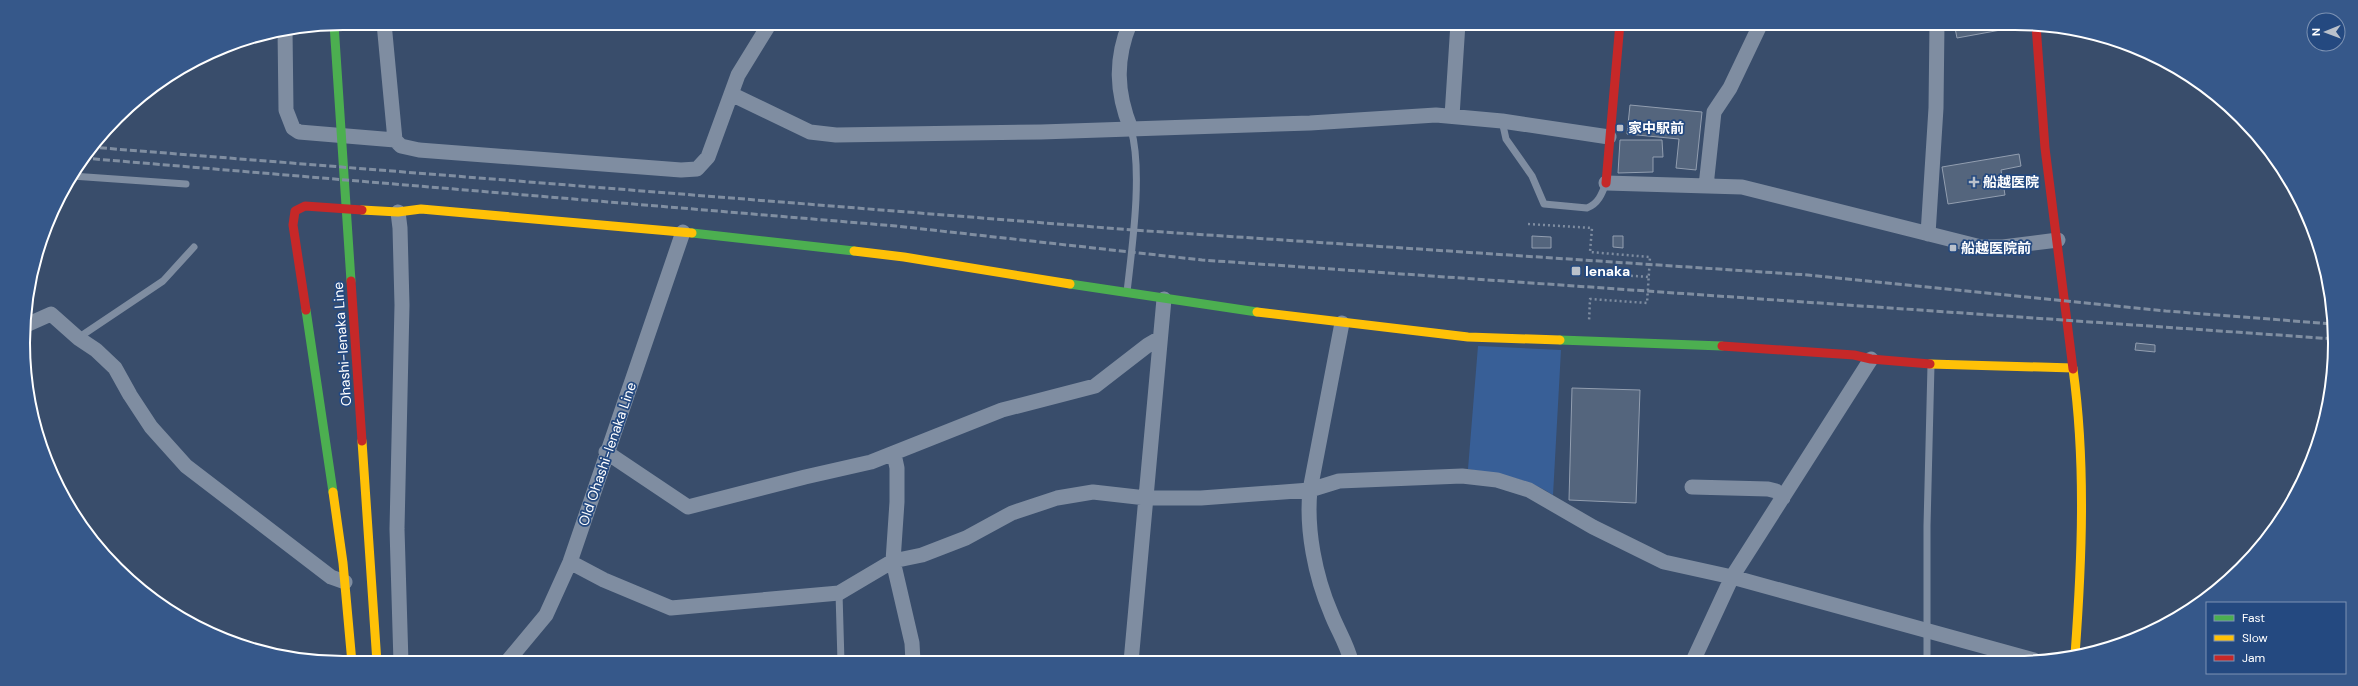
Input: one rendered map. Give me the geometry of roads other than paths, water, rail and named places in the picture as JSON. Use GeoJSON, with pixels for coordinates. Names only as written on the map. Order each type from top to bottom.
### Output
{"type":"FeatureCollection","features":[{"type":"Feature","properties":{"kind":"street","name":"Ohashi-Ienaka Line"},"geometry":{"type":"LineString","coordinates":[[335,30],[342,117],[377,656]]}},
{"type":"Feature","properties":{"kind":"street"},"geometry":{"type":"LineString","coordinates":[[385,30],[395,140],[401,146],[419,150],[681,170],[697,169],[708,157],[731,94],[748,57],[765,30]]}},
{"type":"Feature","properties":{"kind":"street"},"geometry":{"type":"LineString","coordinates":[[1127,30],[1122,41],[1118,63],[1122,105],[1131,128]]}},
{"type":"Feature","properties":{"kind":"street"},"geometry":{"type":"LineString","coordinates":[[1452,116],[1458,30]]}},
{"type":"Feature","properties":{"kind":"street"},"geometry":{"type":"LineString","coordinates":[[1619,30],[1606,183],[1742,187],[1981,246],[2003,247],[2058,240]]}},
{"type":"Feature","properties":{"kind":"street"},"geometry":{"type":"LineString","coordinates":[[1706,186],[1714,112],[1730,88],[1758,30]]}},
{"type":"Feature","properties":{"kind":"street"},"geometry":{"type":"LineString","coordinates":[[1928,234],[1936,108],[1937,30]]}},
{"type":"Feature","properties":{"kind":"street"},"geometry":{"type":"LineString","coordinates":[[2036,31],[2045,148],[2080,420],[2080,579],[2075,650]]}},
{"type":"Feature","properties":{"kind":"street"},"geometry":{"type":"LineString","coordinates":[[285,36],[286,110],[293,128],[299,132],[395,140]]}},
{"type":"Feature","properties":{"kind":"street"},"geometry":{"type":"LineString","coordinates":[[731,94],[810,132],[822,135],[1041,132],[1310,123],[1420,115],[1452,116],[1502,121],[1609,137]]}},
{"type":"Feature","properties":{"kind":"street"},"geometry":{"type":"LineString","coordinates":[[351,656],[345,582],[330,468],[293,225],[295,211],[305,206],[398,212],[421,209],[683,232],[904,257],[1127,294],[1342,323],[1468,337],[1699,344],[1854,355],[1871,359],[1931,364],[2074,368]]}},
{"type":"Feature","properties":{"kind":"street"},"geometry":{"type":"LineString","coordinates":[[398,212],[400,228],[402,305],[397,528],[401,656]]}},
{"type":"Feature","properties":{"kind":"street","name":"Old Ohashi-Ienaka Line"},"geometry":{"type":"LineString","coordinates":[[512,656],[546,615],[570,562],[606,452],[683,232]]}},
{"type":"Feature","properties":{"kind":"street"},"geometry":{"type":"LineString","coordinates":[[1132,656],[1164,299]]}},
{"type":"Feature","properties":{"kind":"street"},"geometry":{"type":"LineString","coordinates":[[31,323],[51,314],[78,338],[96,350],[115,368],[130,395],[152,427],[186,466],[331,577],[345,582]]}},
{"type":"Feature","properties":{"kind":"street"},"geometry":{"type":"LineString","coordinates":[[1342,323],[1310,490],[1309,514],[1317,566],[1330,611],[1349,656]]}},
{"type":"Feature","properties":{"kind":"street"},"geometry":{"type":"LineString","coordinates":[[606,452],[688,507],[871,462],[1002,410],[1095,386],[1148,345],[1160,338]]}},
{"type":"Feature","properties":{"kind":"street"},"geometry":{"type":"LineString","coordinates":[[1695,656],[1732,577],[1871,359]]}},
{"type":"Feature","properties":{"kind":"street"},"geometry":{"type":"LineString","coordinates":[[894,454],[897,468],[897,502],[893,561],[912,642],[913,656]]}},
{"type":"Feature","properties":{"kind":"street"},"geometry":{"type":"LineString","coordinates":[[570,562],[604,580],[671,608],[839,592],[893,561],[922,556],[966,538],[1012,513],[1057,498],[1093,492],[1146,498],[1201,498],[1310,490],[1339,481],[1462,476],[1497,480],[1529,490],[1593,527],[1664,562],[1732,577],[1927,632],[2018,656]]}},
{"type":"Feature","properties":{"kind":"street"},"geometry":{"type":"LineString","coordinates":[[1692,486],[1768,489],[1776,491],[1783,498]]}},
{"type":"Feature","properties":{"kind":"lane"},"geometry":{"type":"LineString","coordinates":[[1502,121],[1506,139],[1532,176],[1544,204],[1587,208],[1592,206],[1599,199],[1606,183]]}},
{"type":"Feature","properties":{"kind":"lane"},"geometry":{"type":"LineString","coordinates":[[1127,294],[1133,230],[1135,170],[1131,128]]}},
{"type":"Feature","properties":{"kind":"lane"},"geometry":{"type":"LineString","coordinates":[[78,176],[186,184]]}},
{"type":"Feature","properties":{"kind":"lane"},"geometry":{"type":"LineString","coordinates":[[78,338],[163,281],[194,247]]}},
{"type":"Feature","properties":{"kind":"lane"},"geometry":{"type":"LineString","coordinates":[[1927,656],[1931,364]]}},
{"type":"Feature","properties":{"kind":"lane"},"geometry":{"type":"LineString","coordinates":[[839,592],[841,656]]}},
{"type":"Feature","properties":{"kind":"railway"},"geometry":{"type":"LineString","coordinates":[[99,148],[1133,230],[1808,275],[2166,311],[2327,324]]}},
{"type":"Feature","properties":{"kind":"railway"},"geometry":{"type":"LineString","coordinates":[[90,159],[896,226],[1202,260],[2328,338]]}},
{"type":"Feature","properties":{"kind":"place","name":"家中駅前"},"geometry":{"type":"Point","coordinates":[1620,128]}},
{"type":"Feature","properties":{"kind":"place","name":"船越医院"},"geometry":{"type":"Point","coordinates":[1974,182]}},
{"type":"Feature","properties":{"kind":"place","name":"船越医院前"},"geometry":{"type":"Point","coordinates":[1953,248]}},
{"type":"Feature","properties":{"kind":"place","name":"Ienaka"},"geometry":{"type":"Point","coordinates":[1576,271]}}]}
